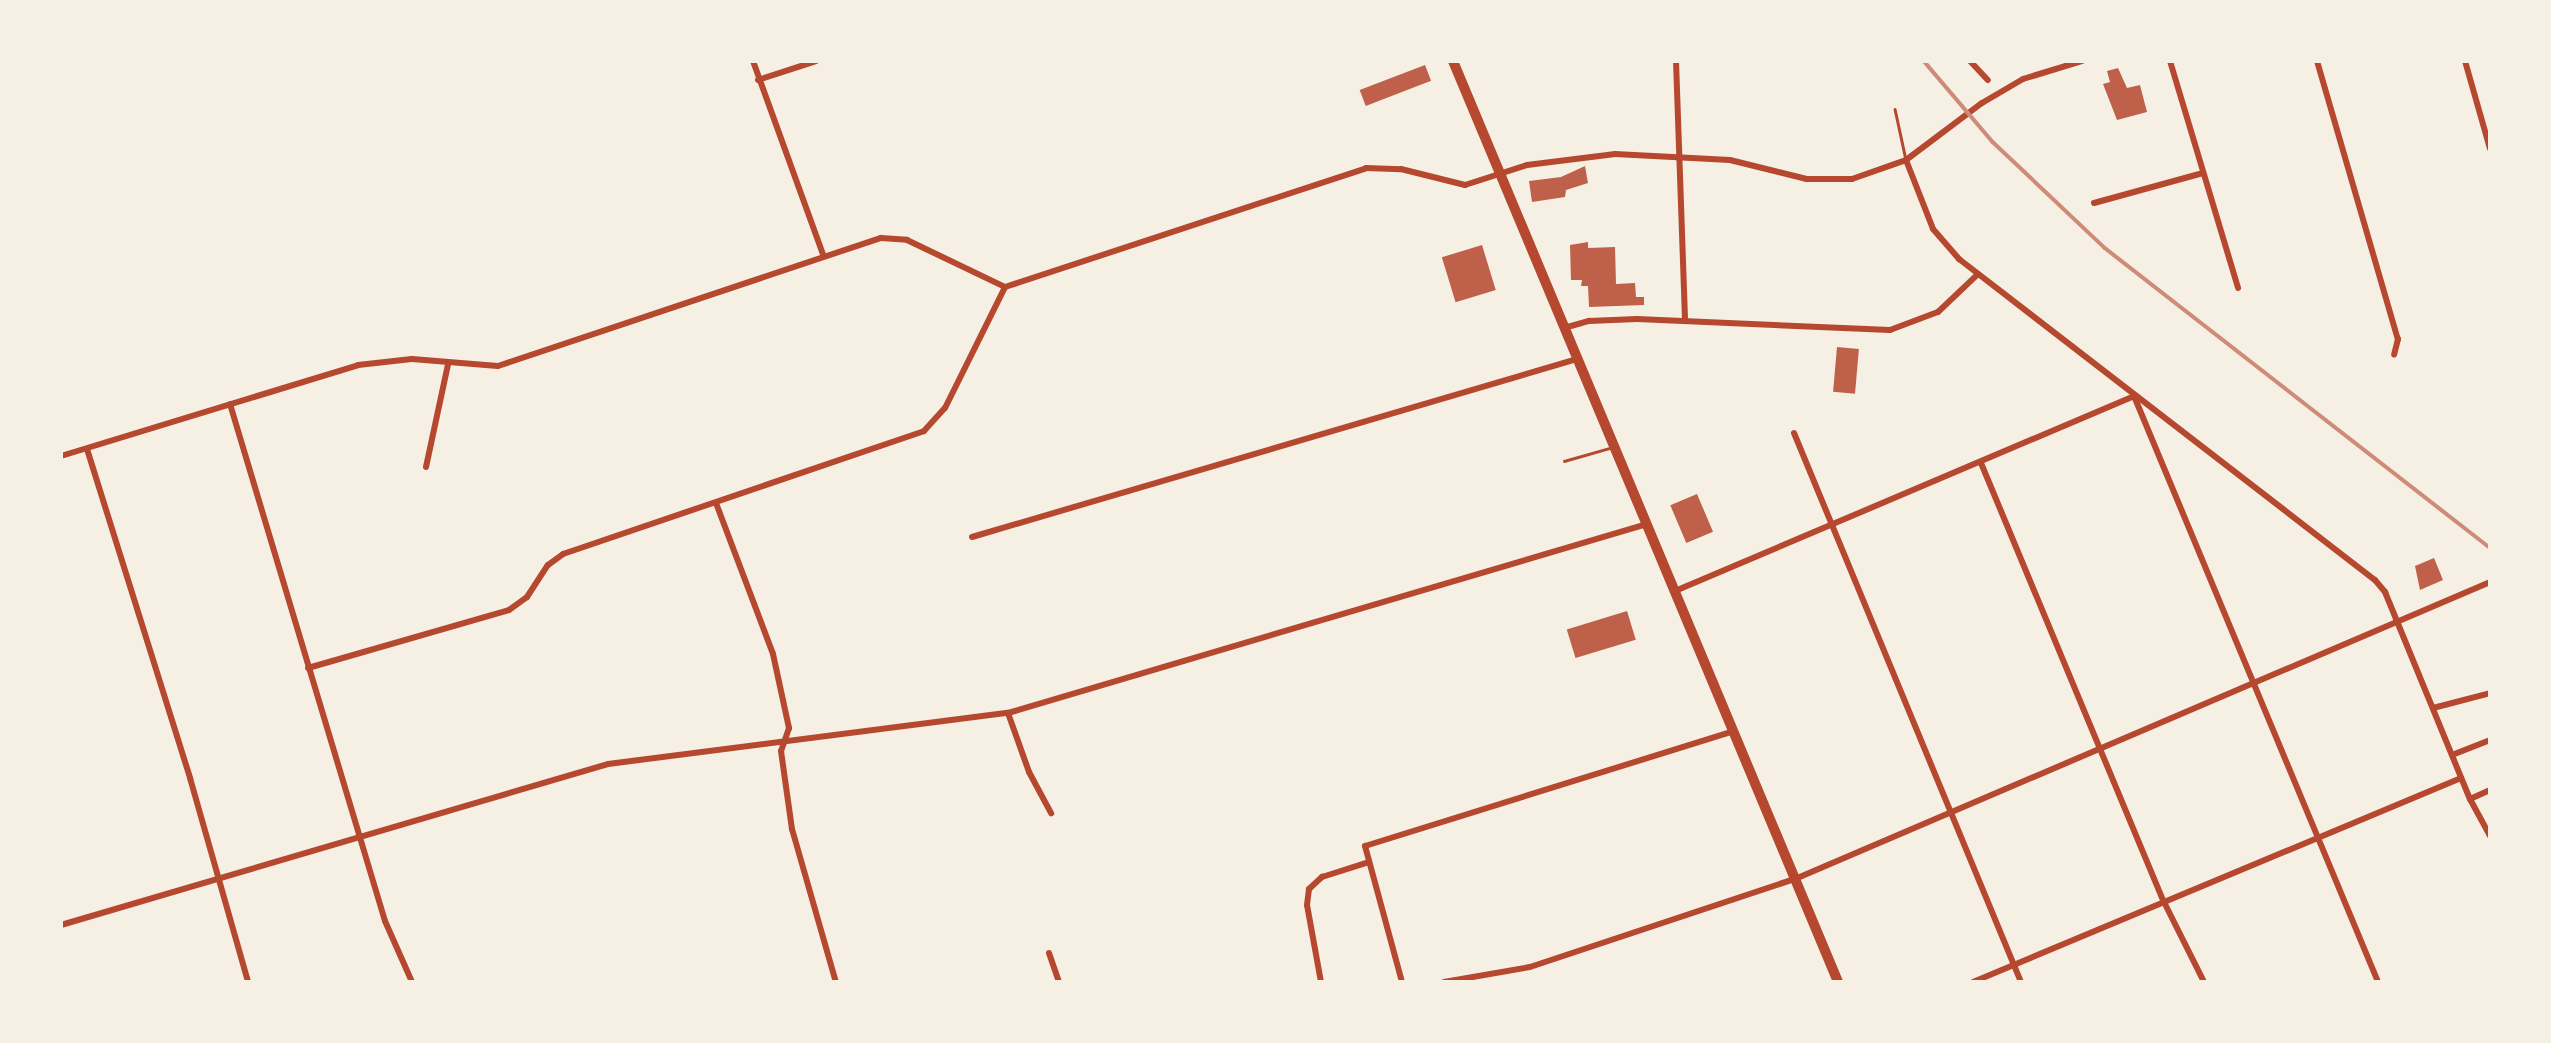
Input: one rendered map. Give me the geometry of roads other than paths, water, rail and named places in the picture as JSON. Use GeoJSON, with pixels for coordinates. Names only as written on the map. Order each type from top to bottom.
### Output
{"type":"FeatureCollection","features":[{"type":"Feature","properties":{"kind":"main road"},"geometry":{"type":"LineString","coordinates":[[1453,61],[1838,982]]}},
{"type":"Feature","properties":{"kind":"street"},"geometry":{"type":"LineString","coordinates":[[753,61],[823,254]]}},
{"type":"Feature","properties":{"kind":"street"},"geometry":{"type":"LineString","coordinates":[[758,80],[816,61]]}},
{"type":"Feature","properties":{"kind":"street"},"geometry":{"type":"LineString","coordinates":[[1676,61],[1685,321]]}},
{"type":"Feature","properties":{"kind":"street"},"geometry":{"type":"LineString","coordinates":[[1970,61],[1988,80]]}},
{"type":"Feature","properties":{"kind":"street"},"geometry":{"type":"LineString","coordinates":[[61,456],[367,363],[412,359],[498,366],[525,359],[823,254],[892,237],[1005,287],[1366,169],[1401,169],[1455,184],[1579,157],[1730,160],[1807,179],[1840,180],[1876,173],[1906,160],[1993,95],[2032,75],[2082,61]]}},
{"type":"Feature","properties":{"kind":"street"},"geometry":{"type":"LineString","coordinates":[[2170,61],[2238,288]]}},
{"type":"Feature","properties":{"kind":"street"},"geometry":{"type":"LineString","coordinates":[[2318,61],[2398,339],[2394,355]]}},
{"type":"Feature","properties":{"kind":"street"},"geometry":{"type":"LineString","coordinates":[[2465,61],[2490,149]]}},
{"type":"Feature","properties":{"kind":"street"},"geometry":{"type":"LineString","coordinates":[[1906,160],[1933,229],[1947,248],[2134,396],[2375,580],[2397,623],[2470,799],[2490,836]]}},
{"type":"Feature","properties":{"kind":"street"},"geometry":{"type":"LineString","coordinates":[[2094,203],[2203,173]]}},
{"type":"Feature","properties":{"kind":"street"},"geometry":{"type":"LineString","coordinates":[[1564,328],[1589,321],[1685,321],[1890,330],[1938,312],[1978,274]]}},
{"type":"Feature","properties":{"kind":"street"},"geometry":{"type":"LineString","coordinates":[[308,668],[509,610],[527,597],[548,565],[563,554],[716,503],[932,425],[1005,287]]}},
{"type":"Feature","properties":{"kind":"street"},"geometry":{"type":"LineString","coordinates":[[972,537],[1577,359]]}},
{"type":"Feature","properties":{"kind":"street"},"geometry":{"type":"LineString","coordinates":[[426,467],[448,364]]}},
{"type":"Feature","properties":{"kind":"street"},"geometry":{"type":"LineString","coordinates":[[1675,591],[2134,396]]}},
{"type":"Feature","properties":{"kind":"street"},"geometry":{"type":"LineString","coordinates":[[2134,396],[2378,982]]}},
{"type":"Feature","properties":{"kind":"street"},"geometry":{"type":"LineString","coordinates":[[230,404],[385,920],[412,982]]}},
{"type":"Feature","properties":{"kind":"street"},"geometry":{"type":"LineString","coordinates":[[1794,433],[1830,527],[2021,982]]}},
{"type":"Feature","properties":{"kind":"street"},"geometry":{"type":"LineString","coordinates":[[87,449],[248,982]]}},
{"type":"Feature","properties":{"kind":"street"},"geometry":{"type":"LineString","coordinates":[[1981,463],[2164,902],[2204,982]]}},
{"type":"Feature","properties":{"kind":"street"},"geometry":{"type":"LineString","coordinates":[[716,503],[773,654],[789,728],[781,751],[794,838],[836,982]]}},
{"type":"Feature","properties":{"kind":"street"},"geometry":{"type":"LineString","coordinates":[[61,925],[361,839],[608,764],[1008,713],[1647,524]]}},
{"type":"Feature","properties":{"kind":"street"},"geometry":{"type":"LineString","coordinates":[[1444,982],[1542,964],[1795,879],[2490,582]]}},
{"type":"Feature","properties":{"kind":"street"},"geometry":{"type":"LineString","coordinates":[[2432,708],[2490,693]]}},
{"type":"Feature","properties":{"kind":"street"},"geometry":{"type":"LineString","coordinates":[[1008,713],[1029,772],[1051,813]]}},
{"type":"Feature","properties":{"kind":"street"},"geometry":{"type":"LineString","coordinates":[[1402,982],[1365,846],[1734,731]]}},
{"type":"Feature","properties":{"kind":"street"},"geometry":{"type":"LineString","coordinates":[[2452,755],[2490,740]]}},
{"type":"Feature","properties":{"kind":"street"},"geometry":{"type":"LineString","coordinates":[[1973,982],[2461,778]]}},
{"type":"Feature","properties":{"kind":"street"},"geometry":{"type":"LineString","coordinates":[[2470,799],[2490,790]]}},
{"type":"Feature","properties":{"kind":"street"},"geometry":{"type":"LineString","coordinates":[[1321,982],[1307,905],[1309,889],[1322,877],[1369,862]]}},
{"type":"Feature","properties":{"kind":"street"},"geometry":{"type":"LineString","coordinates":[[1049,953],[1059,982]]}},
{"type":"Feature","properties":{"kind":"lane"},"geometry":{"type":"LineString","coordinates":[[1895,109],[1906,160]]}},
{"type":"Feature","properties":{"kind":"lane"},"geometry":{"type":"LineString","coordinates":[[1564,461],[1613,447]]}},
{"type":"Feature","properties":{"kind":"railway"},"geometry":{"type":"LineString","coordinates":[[1924,61],[1993,142],[2105,248],[2490,548]]}}]}
